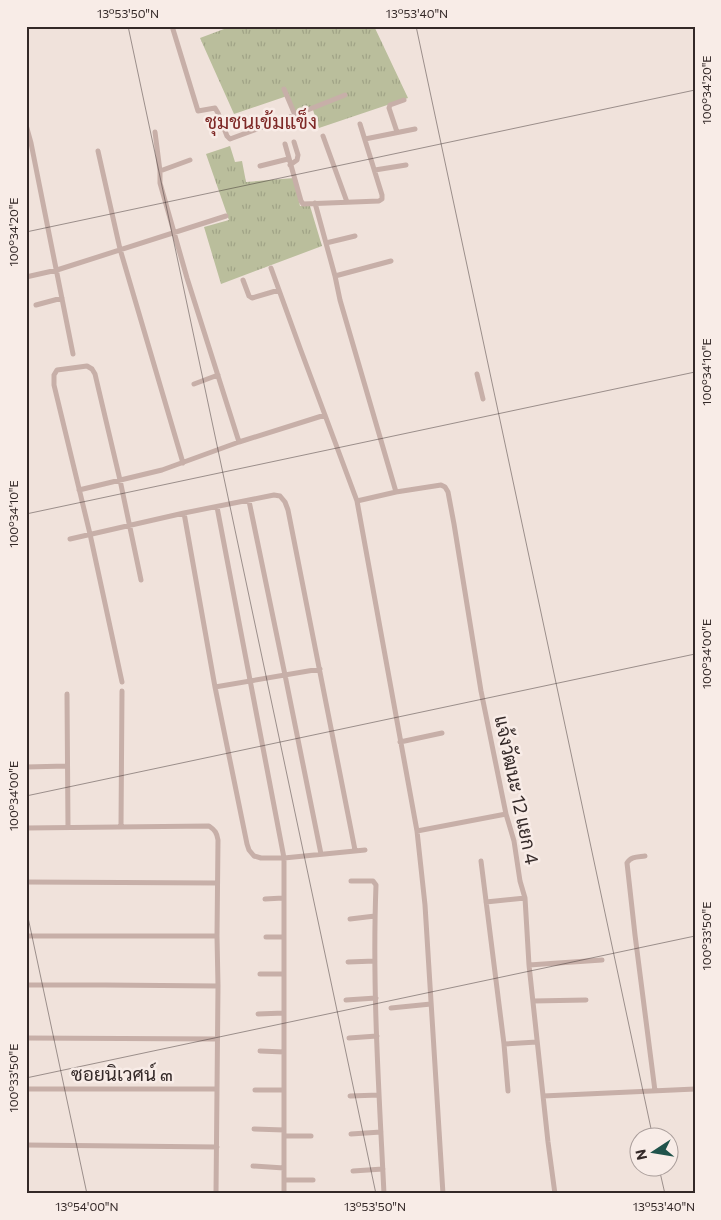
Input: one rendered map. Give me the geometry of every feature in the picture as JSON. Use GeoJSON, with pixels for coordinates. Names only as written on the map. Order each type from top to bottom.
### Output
{"type":"FeatureCollection","features":[{"type":"Feature","properties":{"kind":"street"},"geometry":{"type":"LineString","coordinates":[[172,26],[198,112],[215,108],[230,139],[345,95]]}},
{"type":"Feature","properties":{"kind":"street"},"geometry":{"type":"LineString","coordinates":[[284,89],[294,115]]}},
{"type":"Feature","properties":{"kind":"street"},"geometry":{"type":"LineString","coordinates":[[397,132],[389,108],[390,105],[404,100]]}},
{"type":"Feature","properties":{"kind":"street"},"geometry":{"type":"LineString","coordinates":[[285,144],[302,204],[379,201],[382,199],[382,195],[360,124]]}},
{"type":"Feature","properties":{"kind":"street"},"geometry":{"type":"LineString","coordinates":[[26,125],[73,354]]}},
{"type":"Feature","properties":{"kind":"street"},"geometry":{"type":"LineString","coordinates":[[365,139],[416,129]]}},
{"type":"Feature","properties":{"kind":"street"},"geometry":{"type":"LineString","coordinates":[[155,132],[160,183],[239,442]]}},
{"type":"Feature","properties":{"kind":"street"},"geometry":{"type":"LineString","coordinates":[[323,136],[348,202]]}},
{"type":"Feature","properties":{"kind":"street"},"geometry":{"type":"LineString","coordinates":[[290,165],[297,160],[298,155],[294,142]]}},
{"type":"Feature","properties":{"kind":"street"},"geometry":{"type":"LineString","coordinates":[[98,151],[120,249],[183,463]]}},
{"type":"Feature","properties":{"kind":"street"},"geometry":{"type":"LineString","coordinates":[[260,166],[288,159]]}},
{"type":"Feature","properties":{"kind":"street"},"geometry":{"type":"LineString","coordinates":[[160,171],[190,160]]}},
{"type":"Feature","properties":{"kind":"street"},"geometry":{"type":"LineString","coordinates":[[375,170],[406,165]]}},
{"type":"Feature","properties":{"kind":"street"},"geometry":{"type":"LineString","coordinates":[[315,204],[340,300],[396,492],[357,501]]}},
{"type":"Feature","properties":{"kind":"street"},"geometry":{"type":"LineString","coordinates":[[26,277],[57,270],[226,216]]}},
{"type":"Feature","properties":{"kind":"street"},"geometry":{"type":"LineString","coordinates":[[326,243],[355,236]]}},
{"type":"Feature","properties":{"kind":"street"},"geometry":{"type":"LineString","coordinates":[[335,276],[391,262]]}},
{"type":"Feature","properties":{"kind":"street"},"geometry":{"type":"LineString","coordinates":[[271,268],[357,501],[417,831],[425,905],[443,1194]]}},
{"type":"Feature","properties":{"kind":"street"},"geometry":{"type":"LineString","coordinates":[[243,280],[248,296],[252,298],[279,290]]}},
{"type":"Feature","properties":{"kind":"street"},"geometry":{"type":"LineString","coordinates":[[36,305],[62,298]]}},
{"type":"Feature","properties":{"kind":"street"},"geometry":{"type":"LineString","coordinates":[[122,682],[90,534],[54,385],[54,375],[57,370],[87,366],[92,369],[94,374],[120,480],[141,580]]}},
{"type":"Feature","properties":{"kind":"street"},"geometry":{"type":"LineString","coordinates":[[477,374],[483,399]]}},
{"type":"Feature","properties":{"kind":"street"},"geometry":{"type":"LineString","coordinates":[[194,384],[218,376]]}},
{"type":"Feature","properties":{"kind":"street"},"geometry":{"type":"LineString","coordinates":[[79,490],[162,470],[239,442],[325,415]]}},
{"type":"Feature","properties":{"kind":"street","name":"แจ้งวัฒนะ 12 แยก 4"},"geometry":{"type":"LineString","coordinates":[[396,492],[441,486],[446,487],[448,492],[481,691],[525,898],[529,965],[555,1194]]}},
{"type":"Feature","properties":{"kind":"street"},"geometry":{"type":"LineString","coordinates":[[70,539],[184,513],[274,495],[280,496],[288,510],[355,850]]}},
{"type":"Feature","properties":{"kind":"street"},"geometry":{"type":"LineString","coordinates":[[249,500],[320,854]]}},
{"type":"Feature","properties":{"kind":"street"},"geometry":{"type":"LineString","coordinates":[[217,507],[284,858],[284,1194]]}},
{"type":"Feature","properties":{"kind":"street"},"geometry":{"type":"LineString","coordinates":[[184,513],[215,687],[249,850],[254,856],[261,858],[284,858],[365,850]]}},
{"type":"Feature","properties":{"kind":"street"},"geometry":{"type":"LineString","coordinates":[[215,687],[320,668]]}},
{"type":"Feature","properties":{"kind":"street"},"geometry":{"type":"LineString","coordinates":[[121,826],[122,690]]}},
{"type":"Feature","properties":{"kind":"street"},"geometry":{"type":"LineString","coordinates":[[67,694],[68,827]]}},
{"type":"Feature","properties":{"kind":"street"},"geometry":{"type":"LineString","coordinates":[[400,742],[442,733]]}},
{"type":"Feature","properties":{"kind":"street"},"geometry":{"type":"LineString","coordinates":[[26,767],[67,766]]}},
{"type":"Feature","properties":{"kind":"street"},"geometry":{"type":"LineString","coordinates":[[417,831],[506,814]]}},
{"type":"Feature","properties":{"kind":"street"},"geometry":{"type":"LineString","coordinates":[[26,828],[208,826],[217,832],[216,1194]]}},
{"type":"Feature","properties":{"kind":"street"},"geometry":{"type":"LineString","coordinates":[[646,856],[634,858],[627,863],[655,1091]]}},
{"type":"Feature","properties":{"kind":"street"},"geometry":{"type":"LineString","coordinates":[[481,861],[504,1044],[508,1091]]}},
{"type":"Feature","properties":{"kind":"street"},"geometry":{"type":"LineString","coordinates":[[351,882],[373,881],[376,885],[375,961],[384,1194]]}},
{"type":"Feature","properties":{"kind":"street"},"geometry":{"type":"LineString","coordinates":[[26,882],[217,883]]}},
{"type":"Feature","properties":{"kind":"street"},"geometry":{"type":"LineString","coordinates":[[265,898],[283,898]]}},
{"type":"Feature","properties":{"kind":"street"},"geometry":{"type":"LineString","coordinates":[[486,902],[525,898]]}},
{"type":"Feature","properties":{"kind":"street"},"geometry":{"type":"LineString","coordinates":[[350,918],[375,916]]}},
{"type":"Feature","properties":{"kind":"street"},"geometry":{"type":"LineString","coordinates":[[26,936],[216,936]]}},
{"type":"Feature","properties":{"kind":"street"},"geometry":{"type":"LineString","coordinates":[[266,937],[284,937]]}},
{"type":"Feature","properties":{"kind":"street"},"geometry":{"type":"LineString","coordinates":[[529,965],[602,960]]}},
{"type":"Feature","properties":{"kind":"street"},"geometry":{"type":"LineString","coordinates":[[348,962],[375,961]]}},
{"type":"Feature","properties":{"kind":"street"},"geometry":{"type":"LineString","coordinates":[[260,974],[284,974]]}},
{"type":"Feature","properties":{"kind":"street"},"geometry":{"type":"LineString","coordinates":[[26,985],[218,986]]}},
{"type":"Feature","properties":{"kind":"street"},"geometry":{"type":"LineString","coordinates":[[346,1000],[376,998]]}},
{"type":"Feature","properties":{"kind":"street"},"geometry":{"type":"LineString","coordinates":[[533,1001],[586,1000]]}},
{"type":"Feature","properties":{"kind":"street"},"geometry":{"type":"LineString","coordinates":[[391,1008],[431,1004]]}},
{"type":"Feature","properties":{"kind":"street"},"geometry":{"type":"LineString","coordinates":[[258,1014],[284,1014]]}},
{"type":"Feature","properties":{"kind":"street"},"geometry":{"type":"LineString","coordinates":[[348,1038],[377,1036]]}},
{"type":"Feature","properties":{"kind":"street"},"geometry":{"type":"LineString","coordinates":[[26,1038],[217,1039]]}},
{"type":"Feature","properties":{"kind":"street"},"geometry":{"type":"LineString","coordinates":[[504,1044],[537,1042]]}},
{"type":"Feature","properties":{"kind":"street"},"geometry":{"type":"LineString","coordinates":[[260,1052],[284,1052]]}},
{"type":"Feature","properties":{"kind":"street","name":"ซอยนิเวศน์ ๓"},"geometry":{"type":"LineString","coordinates":[[26,1089],[217,1089]]}},
{"type":"Feature","properties":{"kind":"street"},"geometry":{"type":"LineString","coordinates":[[543,1096],[695,1089]]}},
{"type":"Feature","properties":{"kind":"street"},"geometry":{"type":"LineString","coordinates":[[255,1090],[284,1090]]}},
{"type":"Feature","properties":{"kind":"street"},"geometry":{"type":"LineString","coordinates":[[350,1096],[379,1095]]}},
{"type":"Feature","properties":{"kind":"street"},"geometry":{"type":"LineString","coordinates":[[254,1129],[311,1136]]}},
{"type":"Feature","properties":{"kind":"street"},"geometry":{"type":"LineString","coordinates":[[351,1134],[381,1132]]}},
{"type":"Feature","properties":{"kind":"street"},"geometry":{"type":"LineString","coordinates":[[26,1145],[217,1147]]}},
{"type":"Feature","properties":{"kind":"street"},"geometry":{"type":"LineString","coordinates":[[253,1166],[284,1168]]}},
{"type":"Feature","properties":{"kind":"street"},"geometry":{"type":"LineString","coordinates":[[353,1171],[383,1169]]}},
{"type":"Feature","properties":{"kind":"street"},"geometry":{"type":"LineString","coordinates":[[284,1180],[313,1180]]}},
{"type":"Feature","properties":{"kind":"green space"},"geometry":{"type":"Polygon","coordinates":[[[232,26],[374,26],[408,98],[319,128],[312,107],[294,114],[287,96],[234,114],[200,38],[232,26]]]}},
{"type":"Feature","properties":{"kind":"green space"},"geometry":{"type":"Polygon","coordinates":[[[230,146],[235,162],[242,161],[246,182],[294,178],[300,206],[310,206],[322,246],[221,284],[204,227],[229,220],[206,154],[230,146]]]}},
{"type":"Feature","properties":{"kind":"district","name":"ชุมชนเข้มแข็ง"},"geometry":{"type":"Point","coordinates":[261,122]}}]}
